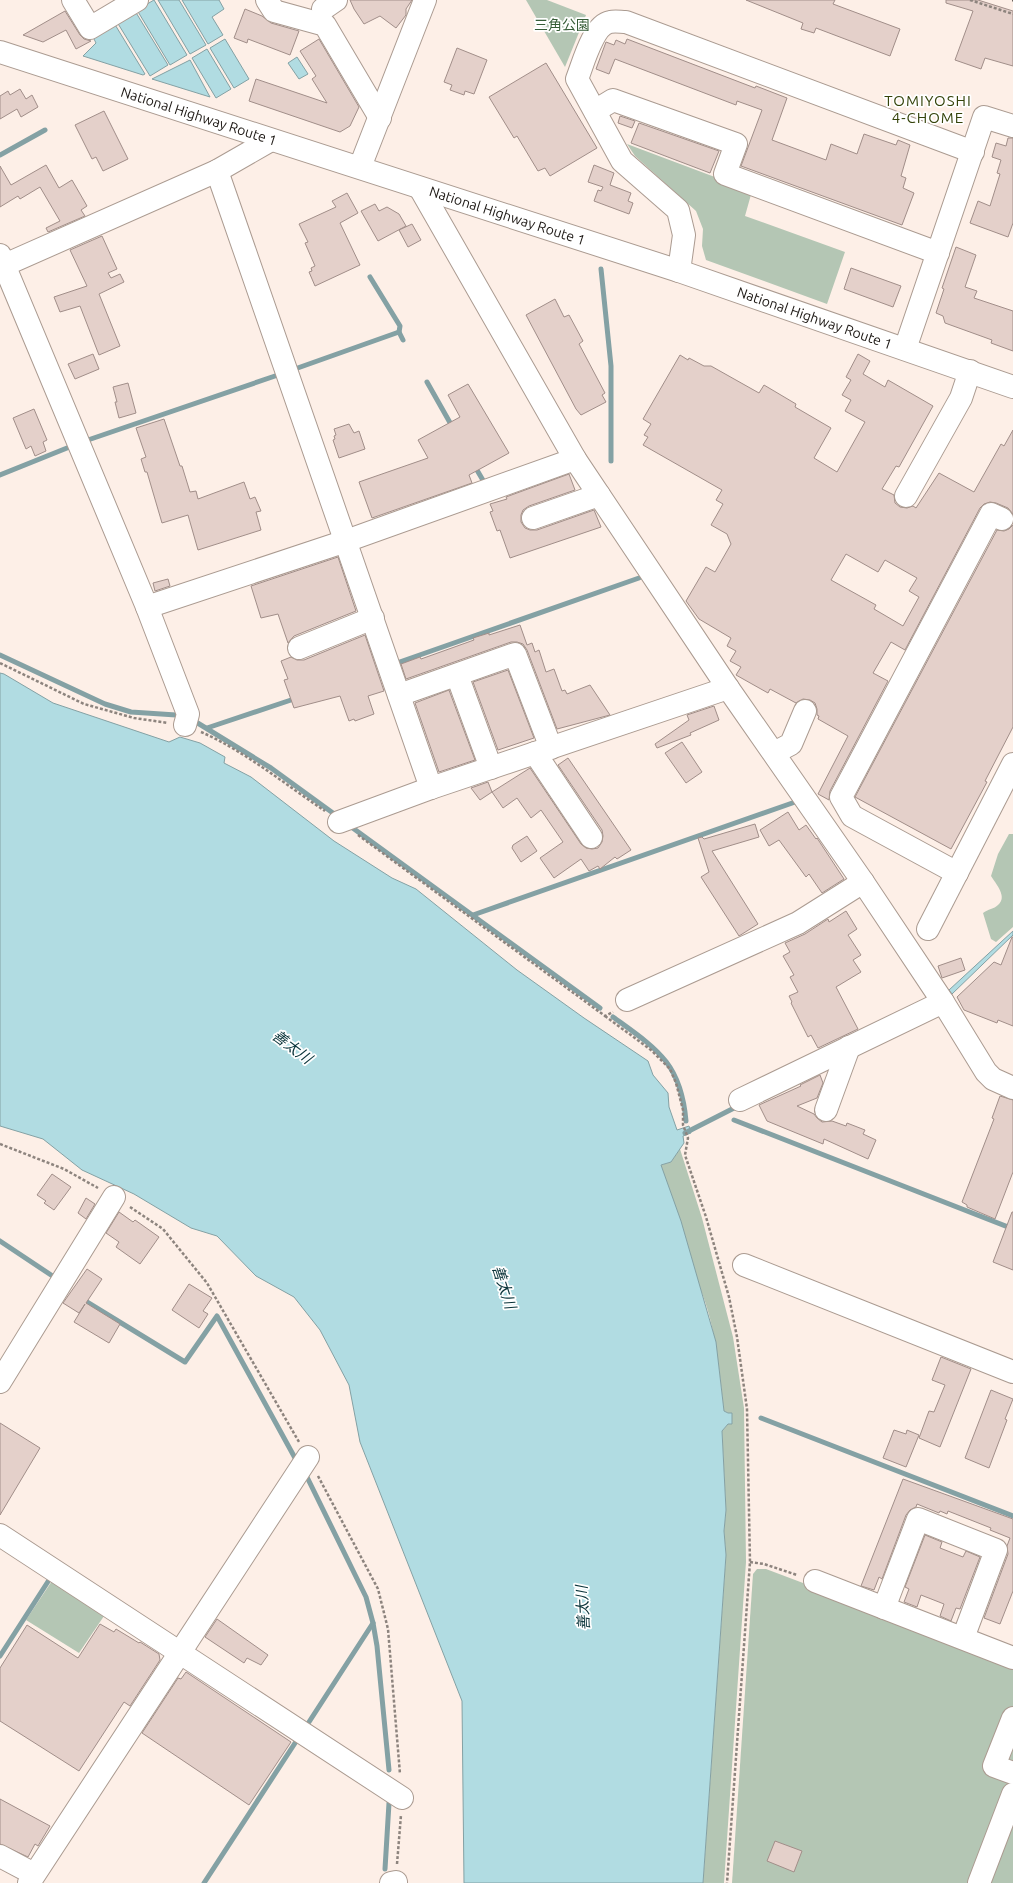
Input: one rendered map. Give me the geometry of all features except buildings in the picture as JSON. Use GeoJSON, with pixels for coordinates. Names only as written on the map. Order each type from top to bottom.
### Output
{"type":"FeatureCollection","features":[{"type":"Feature","properties":{"kind":"main road"},"geometry":{"type":"LineString","coordinates":[[73,0],[90,28],[137,0]]}},
{"type":"Feature","properties":{"kind":"main road"},"geometry":{"type":"LineString","coordinates":[[267,0],[274,11],[325,25],[380,118]]}},
{"type":"Feature","properties":{"kind":"main road"},"geometry":{"type":"LineString","coordinates":[[360,168],[425,0]]}},
{"type":"Feature","properties":{"kind":"main road"},"geometry":{"type":"LineString","coordinates":[[679,271],[684,235],[678,210],[622,161],[577,79],[593,38],[601,27],[610,22],[626,22],[973,152]]}},
{"type":"Feature","properties":{"kind":"main road","name":"National Highway Route 1"},"geometry":{"type":"LineString","coordinates":[[0,52],[679,271],[1013,386]]}},
{"type":"Feature","properties":{"kind":"main road"},"geometry":{"type":"LineString","coordinates":[[594,111],[613,100],[736,144],[725,174],[938,253]]}},
{"type":"Feature","properties":{"kind":"main road"},"geometry":{"type":"LineString","coordinates":[[905,349],[984,117],[1013,126]]}},
{"type":"Feature","properties":{"kind":"main road"},"geometry":{"type":"LineString","coordinates":[[185,726],[188,714],[147,608],[1,263],[217,172],[271,140]]}},
{"type":"Feature","properties":{"kind":"main road"},"geometry":{"type":"LineString","coordinates":[[217,172],[431,788]]}},
{"type":"Feature","properties":{"kind":"main road"},"geometry":{"type":"LineString","coordinates":[[420,188],[575,459],[728,688],[863,882],[943,1002],[986,1072],[993,1079],[1013,1088]]}},
{"type":"Feature","properties":{"kind":"main road"},"geometry":{"type":"LineString","coordinates":[[906,496],[961,398],[970,371]]}},
{"type":"Feature","properties":{"kind":"main road"},"geometry":{"type":"LineString","coordinates":[[147,608],[346,540],[575,459]]}},
{"type":"Feature","properties":{"kind":"main road"},"geometry":{"type":"LineString","coordinates":[[533,518],[599,495]]}},
{"type":"Feature","properties":{"kind":"main road"},"geometry":{"type":"LineString","coordinates":[[957,873],[852,816],[841,797],[991,514],[1002,519]]}},
{"type":"Feature","properties":{"kind":"main road"},"geometry":{"type":"LineString","coordinates":[[299,648],[373,618]]}},
{"type":"Feature","properties":{"kind":"main road"},"geometry":{"type":"LineString","coordinates":[[399,696],[515,654],[543,750],[591,837]]}},
{"type":"Feature","properties":{"kind":"main road"},"geometry":{"type":"LineString","coordinates":[[457,675],[490,768]]}},
{"type":"Feature","properties":{"kind":"main road"},"geometry":{"type":"LineString","coordinates":[[339,822],[431,788],[728,688]]}},
{"type":"Feature","properties":{"kind":"main road"},"geometry":{"type":"LineString","coordinates":[[774,753],[791,744],[805,711]]}},
{"type":"Feature","properties":{"kind":"main road"},"geometry":{"type":"LineString","coordinates":[[928,929],[1013,764]]}},
{"type":"Feature","properties":{"kind":"main road"},"geometry":{"type":"LineString","coordinates":[[627,1000],[798,923],[863,882]]}},
{"type":"Feature","properties":{"kind":"main road"},"geometry":{"type":"LineString","coordinates":[[740,1100],[943,1002]]}},
{"type":"Feature","properties":{"kind":"main road"},"geometry":{"type":"LineString","coordinates":[[826,1110],[849,1047]]}},
{"type":"Feature","properties":{"kind":"main road"},"geometry":{"type":"LineString","coordinates":[[0,1382],[114,1197]]}},
{"type":"Feature","properties":{"kind":"main road"},"geometry":{"type":"LineString","coordinates":[[744,1265],[1013,1372]]}},
{"type":"Feature","properties":{"kind":"main road"},"geometry":{"type":"LineString","coordinates":[[0,1856],[32,1879],[308,1457]]}},
{"type":"Feature","properties":{"kind":"main road"},"geometry":{"type":"LineString","coordinates":[[884,1608],[918,1519],[996,1550],[963,1638]]}},
{"type":"Feature","properties":{"kind":"main road"},"geometry":{"type":"LineString","coordinates":[[0,1535],[402,1798]]}},
{"type":"Feature","properties":{"kind":"main road"},"geometry":{"type":"LineString","coordinates":[[815,1581],[1013,1658]]}},
{"type":"Feature","properties":{"kind":"main road"},"geometry":{"type":"LineString","coordinates":[[1013,1718],[994,1766],[1013,1774]]}},
{"type":"Feature","properties":{"kind":"main road"},"geometry":{"type":"LineString","coordinates":[[979,1883],[1013,1794]]}},
{"type":"Feature","properties":{"kind":"path"},"geometry":{"type":"LineString","coordinates":[[970,0],[1013,14]]}},
{"type":"Feature","properties":{"kind":"path"},"geometry":{"type":"LineString","coordinates":[[605,1016],[651,1050],[670,1069],[680,1094],[683,1110],[683,1125],[688,1138],[686,1155],[706,1217],[728,1297],[737,1337],[747,1409],[750,1562],[727,1883]]}},
{"type":"Feature","properties":{"kind":"path"},"geometry":{"type":"LineString","coordinates":[[0,1144],[64,1169],[114,1197],[163,1229],[207,1283],[308,1457],[378,1589],[388,1630],[402,1798],[394,1883]]}},
{"type":"Feature","properties":{"kind":"path"},"geometry":{"type":"LineString","coordinates":[[750,1562],[764,1564],[815,1581]]}},
{"type":"Feature","properties":{"kind":"green space","name":"三角公園"},"geometry":{"type":"Polygon","coordinates":[[[526,0],[547,0],[586,15],[565,67],[526,0]]]}},
{"type":"Feature","properties":{"kind":"green space"},"geometry":{"type":"Polygon","coordinates":[[[627,144],[752,191],[745,216],[845,252],[827,304],[706,260],[702,246],[703,229],[696,211],[635,156],[627,144]]]}},
{"type":"Feature","properties":{"kind":"green space"},"geometry":{"type":"Polygon","coordinates":[[[1009,834],[1013,834],[1013,927],[996,942],[991,939],[983,913],[1001,902],[1002,898],[1000,890],[991,876],[998,854],[1009,834]]]}},
{"type":"Feature","properties":{"kind":"green space"},"geometry":{"type":"Polygon","coordinates":[[[680,1149],[702,1218],[733,1337],[744,1408],[746,1562],[724,1883],[703,1883],[726,1555],[724,1531],[726,1510],[722,1431],[728,1424],[732,1424],[732,1413],[724,1411],[716,1348],[710,1318],[661,1165],[671,1162],[680,1149]]]}},
{"type":"Feature","properties":{"kind":"green space"},"geometry":{"type":"Polygon","coordinates":[[[757,1569],[766,1569],[811,1586],[1013,1667],[1013,1883],[732,1883],[753,1574],[757,1569]]]}},
{"type":"Feature","properties":{"kind":"green space"},"geometry":{"type":"Polygon","coordinates":[[[52,1581],[104,1616],[79,1653],[26,1620],[52,1581]]]}},
{"type":"Feature","properties":{"kind":"water"},"geometry":{"type":"Polygon","coordinates":[[[154,0],[187,55],[170,65],[137,10],[154,0]]]}},
{"type":"Feature","properties":{"kind":"water"},"geometry":{"type":"Polygon","coordinates":[[[158,0],[179,0],[206,45],[190,54],[158,0]]]}},
{"type":"Feature","properties":{"kind":"water"},"geometry":{"type":"Polygon","coordinates":[[[182,0],[219,0],[224,9],[212,17],[223,35],[208,44],[182,0]]]}},
{"type":"Feature","properties":{"kind":"water"},"geometry":{"type":"Polygon","coordinates":[[[135,11],[168,65],[150,76],[117,22],[135,11]]]}},
{"type":"Feature","properties":{"kind":"water"},"geometry":{"type":"Polygon","coordinates":[[[114,23],[145,74],[143,75],[83,56],[96,43],[92,35],[114,23]]]}},
{"type":"Feature","properties":{"kind":"water"},"geometry":{"type":"Polygon","coordinates":[[[225,39],[249,79],[234,88],[210,48],[225,39]]]}},
{"type":"Feature","properties":{"kind":"water"},"geometry":{"type":"Polygon","coordinates":[[[207,49],[231,89],[216,98],[192,58],[207,49]]]}},
{"type":"Feature","properties":{"kind":"water"},"geometry":{"type":"Polygon","coordinates":[[[297,57],[308,74],[299,79],[288,63],[297,57]]]}},
{"type":"Feature","properties":{"kind":"water"},"geometry":{"type":"Polygon","coordinates":[[[190,60],[210,97],[152,79],[190,60]]]}},
{"type":"Feature","properties":{"kind":"water","name":"善太川"},"geometry":{"type":"Polygon","coordinates":[[[0,673],[53,703],[169,742],[180,737],[200,743],[225,757],[224,763],[251,777],[334,841],[392,878],[416,889],[517,970],[648,1061],[653,1075],[668,1093],[669,1107],[677,1130],[689,1126],[691,1133],[683,1136],[684,1143],[671,1162],[661,1165],[681,1221],[716,1342],[724,1411],[732,1413],[732,1424],[728,1424],[722,1431],[726,1510],[724,1531],[726,1555],[703,1883],[464,1883],[462,1701],[360,1442],[349,1385],[320,1330],[294,1297],[256,1276],[217,1236],[191,1228],[134,1194],[82,1170],[43,1139],[0,1126],[0,673]]]}},
{"type":"Feature","properties":{"kind":"water"},"geometry":{"type":"Polygon","coordinates":[[[1013,931],[1013,935],[952,994],[949,990],[1013,931]]]}},
{"type":"Feature","properties":{"kind":"waterway"},"geometry":{"type":"LineString","coordinates":[[0,155],[45,130]]}},
{"type":"Feature","properties":{"kind":"waterway"},"geometry":{"type":"LineString","coordinates":[[601,269],[611,366],[611,461]]}},
{"type":"Feature","properties":{"kind":"waterway"},"geometry":{"type":"LineString","coordinates":[[370,277],[400,326],[399,332]]}},
{"type":"Feature","properties":{"kind":"waterway"},"geometry":{"type":"LineString","coordinates":[[292,370],[399,332],[403,340]]}},
{"type":"Feature","properties":{"kind":"waterway"},"geometry":{"type":"LineString","coordinates":[[85,441],[278,375]]}},
{"type":"Feature","properties":{"kind":"waterway"},"geometry":{"type":"LineString","coordinates":[[427,382],[453,428]]}},
{"type":"Feature","properties":{"kind":"waterway"},"geometry":{"type":"LineString","coordinates":[[0,475],[72,446]]}},
{"type":"Feature","properties":{"kind":"waterway"},"geometry":{"type":"LineString","coordinates":[[474,465],[484,482]]}},
{"type":"Feature","properties":{"kind":"waterway"},"geometry":{"type":"LineString","coordinates":[[394,664],[639,578]]}},
{"type":"Feature","properties":{"kind":"waterway"},"geometry":{"type":"LineString","coordinates":[[0,655],[105,704],[131,712],[176,715]]}},
{"type":"Feature","properties":{"kind":"waterway"},"geometry":{"type":"LineString","coordinates":[[207,728],[297,698]]}},
{"type":"Feature","properties":{"kind":"waterway"},"geometry":{"type":"LineString","coordinates":[[196,722],[271,768],[337,816]]}},
{"type":"Feature","properties":{"kind":"waterway"},"geometry":{"type":"LineString","coordinates":[[473,915],[798,801]]}},
{"type":"Feature","properties":{"kind":"waterway"},"geometry":{"type":"LineString","coordinates":[[350,826],[600,1008]]}},
{"type":"Feature","properties":{"kind":"waterway"},"geometry":{"type":"LineString","coordinates":[[613,1017],[642,1039],[664,1059],[679,1085],[686,1121]]}},
{"type":"Feature","properties":{"kind":"waterway"},"geometry":{"type":"LineString","coordinates":[[685,1133],[738,1106]]}},
{"type":"Feature","properties":{"kind":"waterway"},"geometry":{"type":"LineString","coordinates":[[734,1120],[1013,1229]]}},
{"type":"Feature","properties":{"kind":"waterway"},"geometry":{"type":"LineString","coordinates":[[0,1241],[54,1277]]}},
{"type":"Feature","properties":{"kind":"waterway"},"geometry":{"type":"LineString","coordinates":[[82,1299],[185,1362],[217,1316],[295,1458]]}},
{"type":"Feature","properties":{"kind":"waterway"},"geometry":{"type":"LineString","coordinates":[[761,1418],[1013,1516]]}},
{"type":"Feature","properties":{"kind":"waterway"},"geometry":{"type":"LineString","coordinates":[[305,1473],[366,1597],[377,1646],[389,1770]]}},
{"type":"Feature","properties":{"kind":"waterway"},"geometry":{"type":"LineString","coordinates":[[0,1656],[49,1580]]}},
{"type":"Feature","properties":{"kind":"waterway"},"geometry":{"type":"LineString","coordinates":[[309,1722],[373,1623]]}},
{"type":"Feature","properties":{"kind":"waterway"},"geometry":{"type":"LineString","coordinates":[[204,1883],[297,1740]]}},
{"type":"Feature","properties":{"kind":"waterway"},"geometry":{"type":"LineString","coordinates":[[385,1869],[389,1803]]}},
{"type":"Feature","properties":{"kind":"district","name":"TOMIYOSHI 4-CHOME"},"geometry":{"type":"Point","coordinates":[928,110]}}]}
